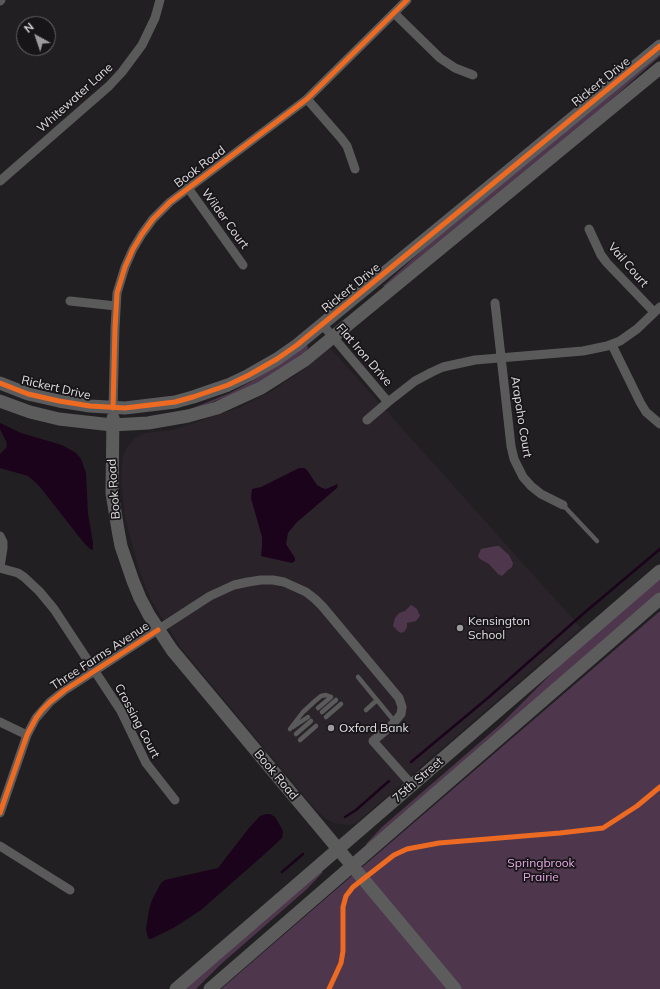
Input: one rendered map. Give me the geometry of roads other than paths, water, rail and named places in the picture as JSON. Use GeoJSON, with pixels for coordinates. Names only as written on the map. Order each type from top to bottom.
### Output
{"type":"FeatureCollection","features":[{"type":"Feature","properties":{"kind":"street","name":"Whitewater Lane"},"geometry":{"type":"LineString","coordinates":[[0,181],[104,90],[122,72],[142,45],[155,18],[160,0]]}},
{"type":"Feature","properties":{"kind":"street","name":"Book Road"},"geometry":{"type":"LineString","coordinates":[[407,0],[308,99],[162,209],[142,234],[133,249],[123,272],[117,293],[112,426],[112,493],[120,541],[140,598],[158,630],[177,656],[455,989]]}},
{"type":"Feature","properties":{"kind":"street"},"geometry":{"type":"LineString","coordinates":[[394,13],[440,58],[456,68],[473,75]]}},
{"type":"Feature","properties":{"kind":"street","name":"Rickert Drive"},"geometry":{"type":"LineString","coordinates":[[0,383],[28,394],[59,401],[113,408],[175,402],[204,394],[249,375],[277,358],[322,324],[660,46]]}},
{"type":"Feature","properties":{"kind":"street"},"geometry":{"type":"LineString","coordinates":[[0,401],[30,412],[59,419],[112,426],[169,420],[188,416],[224,405],[261,388],[284,375],[305,360],[660,68]]}},
{"type":"Feature","properties":{"kind":"street"},"geometry":{"type":"LineString","coordinates":[[308,99],[341,138],[346,146],[355,169]]}},
{"type":"Feature","properties":{"kind":"street","name":"Wilder Court"},"geometry":{"type":"LineString","coordinates":[[188,188],[243,265]]}},
{"type":"Feature","properties":{"kind":"street","name":"Vail Court"},"geometry":{"type":"LineString","coordinates":[[589,229],[604,259],[657,310]]}},
{"type":"Feature","properties":{"kind":"street"},"geometry":{"type":"LineString","coordinates":[[70,302],[116,306]]}},
{"type":"Feature","properties":{"kind":"street","name":"Arapaho Court"},"geometry":{"type":"LineString","coordinates":[[495,303],[511,446],[514,459],[523,477],[531,486],[541,494],[563,506]]}},
{"type":"Feature","properties":{"kind":"street"},"geometry":{"type":"LineString","coordinates":[[367,420],[415,381],[443,367],[475,360],[583,351],[612,344],[637,329],[657,310]]}},
{"type":"Feature","properties":{"kind":"street","name":"Flat Iron Drive"},"geometry":{"type":"LineString","coordinates":[[322,324],[388,402]]}},
{"type":"Feature","properties":{"kind":"street"},"geometry":{"type":"LineString","coordinates":[[612,344],[640,402],[646,412],[660,424]]}},
{"type":"Feature","properties":{"kind":"street"},"geometry":{"type":"LineString","coordinates":[[0,536],[3,542],[0,567]]}},
{"type":"Feature","properties":{"kind":"street","name":"Crossing Court"},"geometry":{"type":"LineString","coordinates":[[0,567],[24,577],[39,591],[58,614],[121,711],[146,764],[175,800]]}},
{"type":"Feature","properties":{"kind":"street","name":"75th Street"},"geometry":{"type":"LineString","coordinates":[[176,989],[660,571]]}},
{"type":"Feature","properties":{"kind":"street","name":"Three Farms Avenue"},"geometry":{"type":"LineString","coordinates":[[0,813],[27,736],[36,718],[50,702],[65,690],[210,596],[248,582],[273,580],[284,582],[306,592],[323,607],[399,698],[402,707],[401,714],[395,722]]}},
{"type":"Feature","properties":{"kind":"street","name":"75th Street"},"geometry":{"type":"LineString","coordinates":[[210,989],[660,599]]}},
{"type":"Feature","properties":{"kind":"street"},"geometry":{"type":"LineString","coordinates":[[0,722],[27,736]]}},
{"type":"Feature","properties":{"kind":"street"},"geometry":{"type":"LineString","coordinates":[[395,722],[373,741],[412,785]]}},
{"type":"Feature","properties":{"kind":"street"},"geometry":{"type":"LineString","coordinates":[[0,846],[70,890]]}},
{"type":"Feature","properties":{"kind":"lane"},"geometry":{"type":"LineString","coordinates":[[563,506],[597,541]]}},
{"type":"Feature","properties":{"kind":"lane"},"geometry":{"type":"LineString","coordinates":[[358,677],[395,722]]}},
{"type":"Feature","properties":{"kind":"lane"},"geometry":{"type":"LineString","coordinates":[[296,734],[310,719],[290,729],[303,712],[315,701],[321,696],[326,695],[331,697],[320,710],[336,700]]}},
{"type":"Feature","properties":{"kind":"lane"},"geometry":{"type":"LineString","coordinates":[[366,710],[378,700]]}},
{"type":"Feature","properties":{"kind":"lane"},"geometry":{"type":"LineString","coordinates":[[326,717],[341,704]]}},
{"type":"Feature","properties":{"kind":"lane"},"geometry":{"type":"LineString","coordinates":[[300,740],[316,726]]}},
{"type":"Feature","properties":{"kind":"waterway"},"geometry":{"type":"LineString","coordinates":[[411,762],[489,697],[584,613],[660,549]]}},
{"type":"Feature","properties":{"kind":"waterway"},"geometry":{"type":"LineString","coordinates":[[345,817],[356,810],[389,781]]}},
{"type":"Feature","properties":{"kind":"waterway"},"geometry":{"type":"LineString","coordinates":[[282,872],[303,854]]}},
{"type":"Feature","properties":{"kind":"place","name":"Kensington School"},"geometry":{"type":"Point","coordinates":[460,628]}},
{"type":"Feature","properties":{"kind":"place","name":"Oxford Bank"},"geometry":{"type":"Point","coordinates":[331,728]}},
{"type":"Feature","properties":{"kind":"park label","name":"Springbrook Prairie"},"geometry":{"type":"Point","coordinates":[541,870]}}]}
